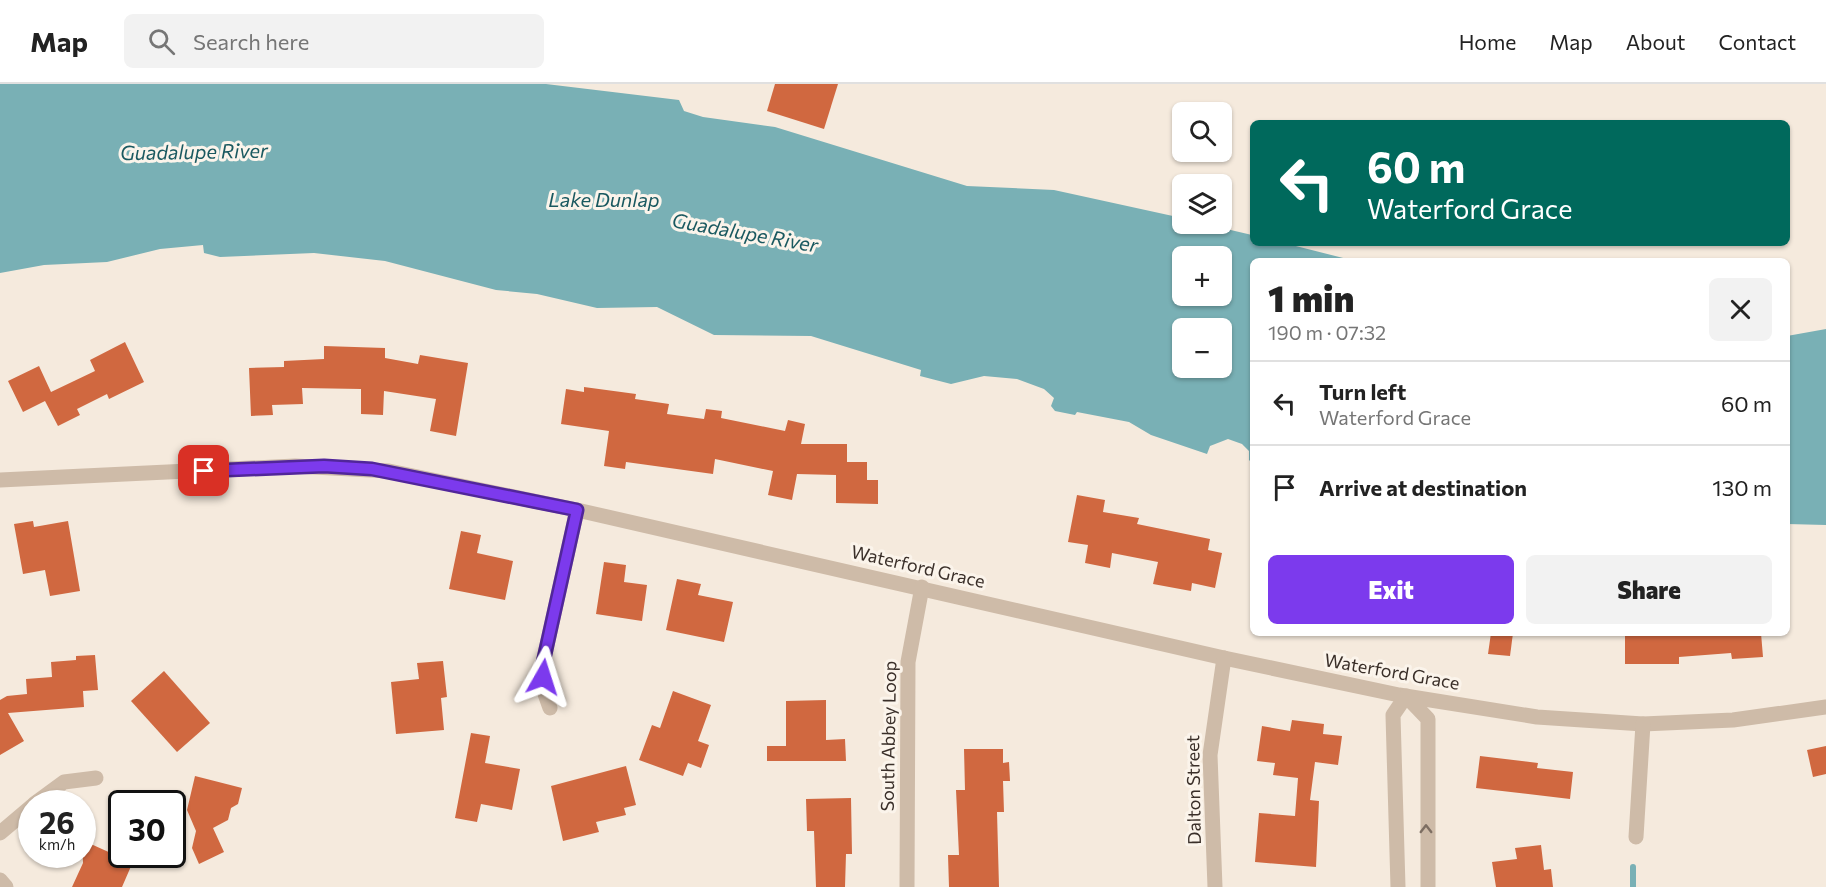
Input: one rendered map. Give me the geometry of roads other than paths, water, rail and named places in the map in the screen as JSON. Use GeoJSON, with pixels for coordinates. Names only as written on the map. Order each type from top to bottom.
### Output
{"type":"FeatureCollection","features":[{"type":"Feature","properties":{"kind":"street","name":"Waterford Grace"},"geometry":{"type":"LineString","coordinates":[[0,480],[295,466],[355,467],[389,471],[577,510],[922,587],[1224,658],[1406,696],[1537,717],[1643,724],[1733,720],[1826,707]]}},
{"type":"Feature","properties":{"kind":"street"},"geometry":{"type":"LineString","coordinates":[[550,708],[544,686],[543,663],[577,510]]}},
{"type":"Feature","properties":{"kind":"street","name":"South Abbey Loop"},"geometry":{"type":"LineString","coordinates":[[908,887],[908,662],[922,587]]}},
{"type":"Feature","properties":{"kind":"street","name":"Dalton Street"},"geometry":{"type":"LineString","coordinates":[[1215,887],[1210,755],[1224,658]]}},
{"type":"Feature","properties":{"kind":"street"},"geometry":{"type":"LineString","coordinates":[[1398,887],[1393,715],[1406,696],[1428,719],[1428,887]]}},
{"type":"Feature","properties":{"kind":"street"},"geometry":{"type":"LineString","coordinates":[[1636,837],[1643,724]]}},
{"type":"Feature","properties":{"kind":"street"},"geometry":{"type":"LineString","coordinates":[[53,790],[64,782],[96,778]]}},
{"type":"Feature","properties":{"kind":"street"},"geometry":{"type":"LineString","coordinates":[[0,832],[18,817]]}},
{"type":"Feature","properties":{"kind":"street"},"geometry":{"type":"LineString","coordinates":[[0,880],[6,887]]}},
{"type":"Feature","properties":{"kind":"water","name":"Lake Dunlap"},"geometry":{"type":"Polygon","coordinates":[[[0,84],[546,84],[679,100],[684,111],[703,117],[775,127],[967,186],[1054,190],[1172,216],[1172,234],[1232,234],[1232,230],[1250,235],[1250,246],[1296,246],[1343,258],[1250,258],[1250,461],[1249,451],[1242,444],[1228,439],[1210,446],[1207,454],[1151,435],[1129,422],[1077,412],[1075,415],[1055,411],[1051,406],[1054,398],[1044,389],[1017,379],[984,376],[951,384],[920,376],[921,370],[811,336],[714,335],[657,307],[597,308],[537,294],[496,290],[385,261],[314,253],[220,257],[204,253],[203,245],[160,249],[107,262],[44,265],[0,273],[0,84]]]}},
{"type":"Feature","properties":{"kind":"water"},"geometry":{"type":"Polygon","coordinates":[[[1826,329],[1826,525],[1790,524],[1790,335],[1826,329]]]}},
{"type":"Feature","properties":{"kind":"waterway"},"geometry":{"type":"LineString","coordinates":[[1633,867],[1633,887]]}},
{"type":"Feature","properties":{"kind":"water label","name":"Guadalupe River"},"geometry":{"type":"Point","coordinates":[194,152]}},
{"type":"Feature","properties":{"kind":"water label","name":"Guadalupe River"},"geometry":{"type":"Point","coordinates":[745,233]}}]}
